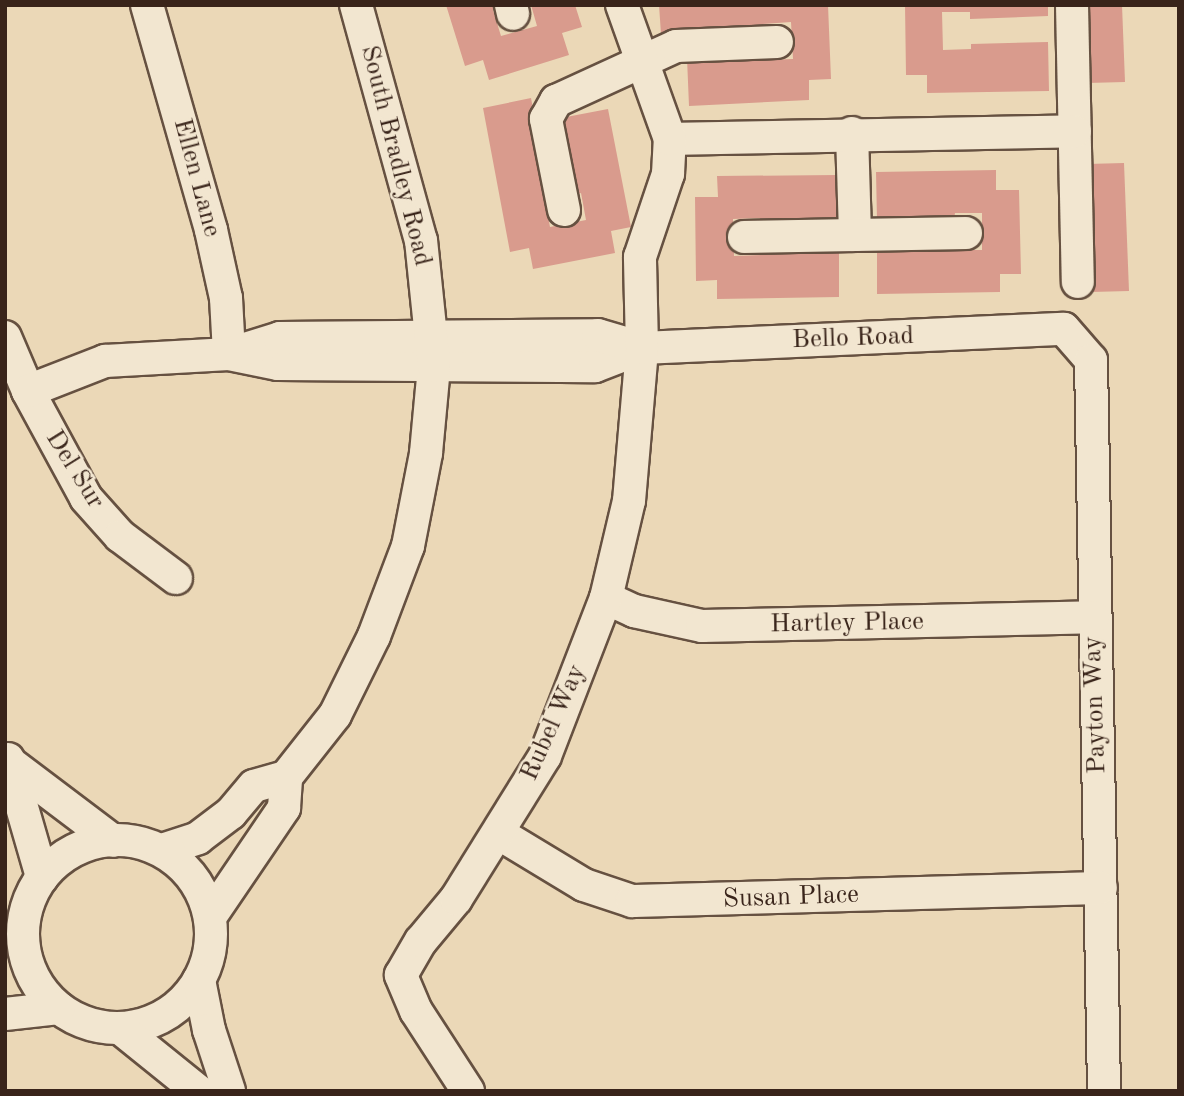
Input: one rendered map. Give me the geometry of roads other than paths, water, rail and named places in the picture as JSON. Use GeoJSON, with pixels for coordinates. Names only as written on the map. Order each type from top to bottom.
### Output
{"type":"FeatureCollection","features":[{"type":"Feature","properties":{"kind":"street","name":"Ellen Lane"},"geometry":{"type":"LineString","coordinates":[[147,5],[211,230],[226,298],[229,354]]}},
{"type":"Feature","properties":{"kind":"street","name":"South Bradley Road"},"geometry":{"type":"LineString","coordinates":[[286,777],[335,715],[374,636],[408,546],[426,453],[433,351],[421,241],[356,5]]}},
{"type":"Feature","properties":{"kind":"street"},"geometry":{"type":"LineString","coordinates":[[622,5],[670,139],[852,133],[1074,131]]}},
{"type":"Feature","properties":{"kind":"street"},"geometry":{"type":"LineString","coordinates":[[1072,5],[1078,282]]}},
{"type":"Feature","properties":{"kind":"street"},"geometry":{"type":"LineString","coordinates":[[564,210],[546,120],[548,109],[642,62],[689,44],[777,42]]}},
{"type":"Feature","properties":{"kind":"street"},"geometry":{"type":"LineString","coordinates":[[852,133],[855,235]]}},
{"type":"Feature","properties":{"kind":"street","name":"Rubel Way"},"geometry":{"type":"LineString","coordinates":[[468,1091],[416,1011],[401,975],[498,833],[545,756],[606,598],[629,501],[642,348],[640,257],[668,174],[670,139]]}},
{"type":"Feature","properties":{"kind":"street"},"geometry":{"type":"LineString","coordinates":[[744,237],[966,233]]}},
{"type":"Feature","properties":{"kind":"street","name":"Bello Road"},"geometry":{"type":"LineString","coordinates":[[28,391],[105,361],[229,354],[280,338],[595,366],[642,348],[1064,329]]}},
{"type":"Feature","properties":{"kind":"street","name":"Payton Way"},"geometry":{"type":"LineString","coordinates":[[1064,329],[1091,360],[1093,617],[1104,1091]]}},
{"type":"Feature","properties":{"kind":"street","name":"Del Sur"},"geometry":{"type":"LineString","coordinates":[[5,337],[28,391],[86,498],[120,536],[176,578]]}},
{"type":"Feature","properties":{"kind":"street","name":"Hartley Place"},"geometry":{"type":"LineString","coordinates":[[606,598],[634,611],[702,626],[1093,617]]}},
{"type":"Feature","properties":{"kind":"street"},"geometry":{"type":"LineString","coordinates":[[8,759],[113,841]]}},
{"type":"Feature","properties":{"kind":"street"},"geometry":{"type":"LineString","coordinates":[[8,759],[42,877]]}},
{"type":"Feature","properties":{"kind":"street"},"geometry":{"type":"LineString","coordinates":[[162,850],[198,838],[231,813],[254,786],[286,777],[284,808],[210,917]]}},
{"type":"Feature","properties":{"kind":"street","name":"Susan Place"},"geometry":{"type":"LineString","coordinates":[[498,833],[584,885],[632,901],[1101,888]]}},
{"type":"Feature","properties":{"kind":"street"},"geometry":{"type":"LineString","coordinates":[[120,1028],[166,1014],[199,980],[208,960],[210,917],[194,878],[162,850],[131,840],[113,841],[68,853],[42,877],[14,947],[33,977],[59,1008],[77,1019],[120,1028],[198,1091]]}},
{"type":"Feature","properties":{"kind":"street"},"geometry":{"type":"LineString","coordinates":[[199,980],[209,1031],[229,1091]]}},
{"type":"Feature","properties":{"kind":"street"},"geometry":{"type":"LineString","coordinates":[[5,1014],[59,1008]]}}]}
